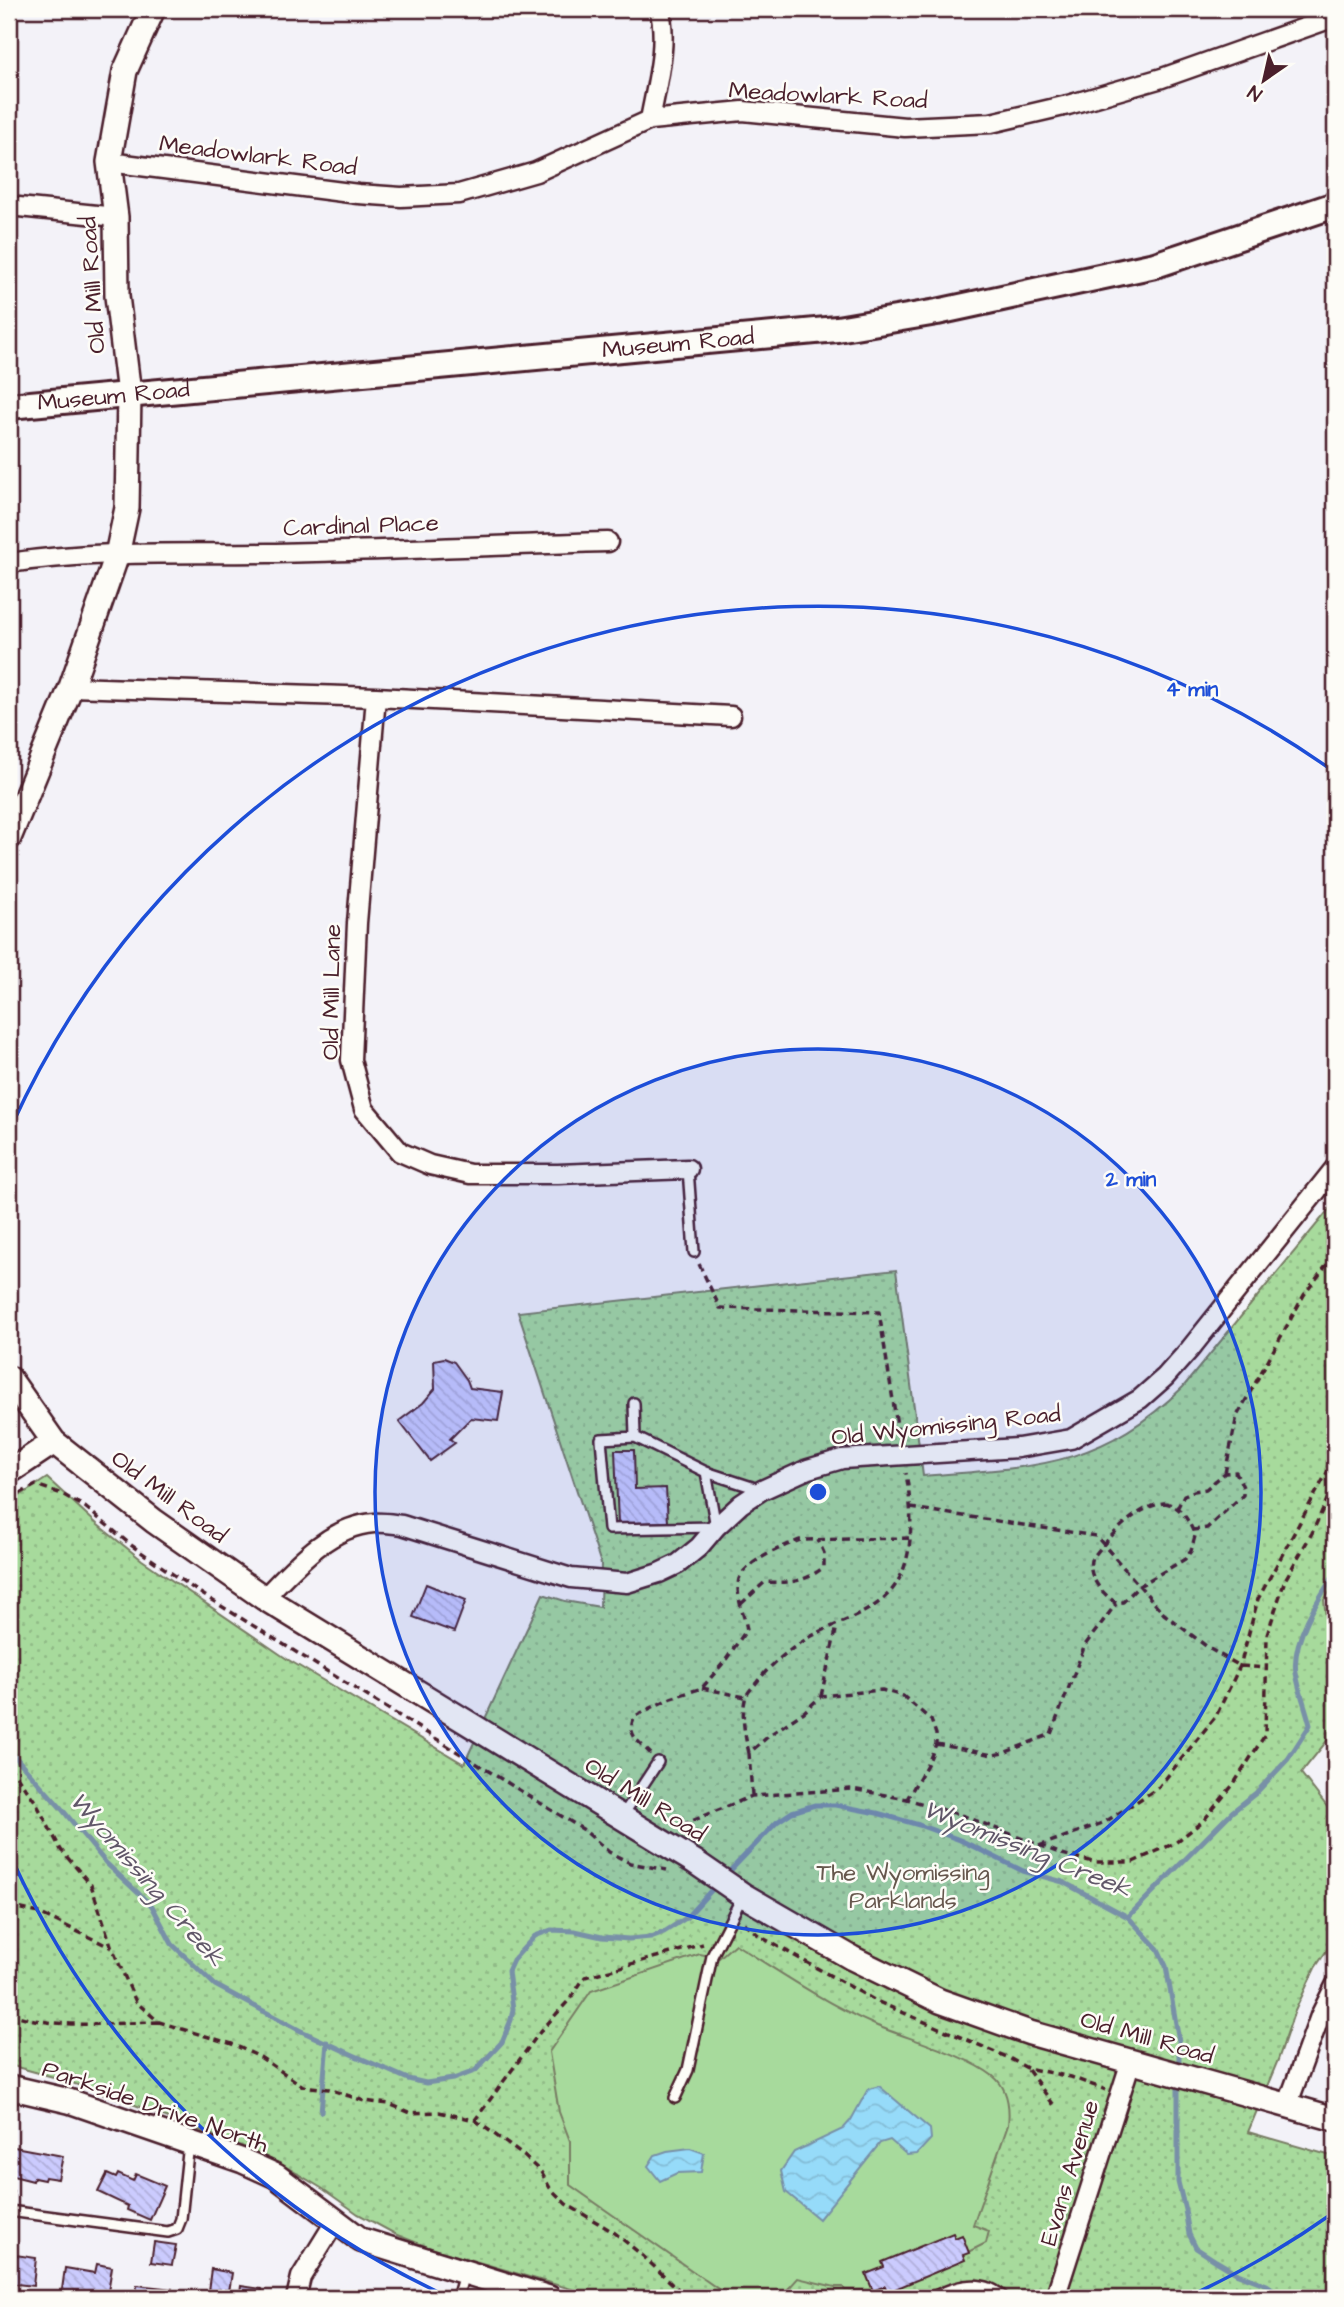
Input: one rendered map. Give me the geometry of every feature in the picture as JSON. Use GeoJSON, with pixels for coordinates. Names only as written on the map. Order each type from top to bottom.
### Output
{"type":"FeatureCollection","features":[{"type":"Feature","properties":{"kind":"main road","name":"Museum Road"},"geometry":{"type":"LineString","coordinates":[[9,406],[837,329],[937,312],[1154,265],[1335,205]]}},
{"type":"Feature","properties":{"kind":"street","name":"Old Mill Road"},"geometry":{"type":"LineString","coordinates":[[9,838],[71,687],[117,555],[127,508],[129,394],[117,296],[116,217],[109,162],[125,71],[153,9]]}},
{"type":"Feature","properties":{"kind":"street"},"geometry":{"type":"LineString","coordinates":[[650,120],[662,45],[659,9]]}},
{"type":"Feature","properties":{"kind":"street","name":"Meadowlark Road"},"geometry":{"type":"LineString","coordinates":[[109,162],[358,194],[401,197],[459,194],[536,172],[650,120],[743,111],[905,127],[991,123],[1068,106],[1162,78],[1335,17]]}},
{"type":"Feature","properties":{"kind":"street"},"geometry":{"type":"LineString","coordinates":[[9,206],[116,217]]}},
{"type":"Feature","properties":{"kind":"street","name":"Cardinal Place"},"geometry":{"type":"LineString","coordinates":[[9,563],[65,556],[380,551],[608,542]]}},
{"type":"Feature","properties":{"kind":"street"},"geometry":{"type":"LineString","coordinates":[[71,687],[376,697],[731,716]]}},
{"type":"Feature","properties":{"kind":"street","name":"Old Mill Lane"},"geometry":{"type":"LineString","coordinates":[[376,697],[357,923],[351,1060],[364,1109],[400,1152],[430,1165],[470,1174],[688,1169]]}},
{"type":"Feature","properties":{"kind":"street","name":"Old Wyomissing Road"},"geometry":{"type":"LineString","coordinates":[[264,1598],[297,1564],[322,1545],[343,1532],[373,1523],[402,1525],[572,1578],[627,1583],[659,1573],[686,1558],[741,1504],[762,1490],[788,1477],[842,1459],[1018,1448],[1071,1439],[1140,1399],[1165,1377],[1335,1168]]}},
{"type":"Feature","properties":{"kind":"street","name":"Old Mill Road"},"geometry":{"type":"LineString","coordinates":[[9,1378],[54,1442],[154,1521],[264,1598],[622,1816],[699,1852],[740,1894],[852,1958],[940,2001],[1019,2029],[1335,2119]]}},
{"type":"Feature","properties":{"kind":"street"},"geometry":{"type":"LineString","coordinates":[[9,1472],[54,1442]]}},
{"type":"Feature","properties":{"kind":"street"},"geometry":{"type":"LineString","coordinates":[[1287,2106],[1320,2016],[1335,1986]]}},
{"type":"Feature","properties":{"kind":"street","name":"Evans Avenue"},"geometry":{"type":"LineString","coordinates":[[1055,2298],[1131,2061]]}},
{"type":"Feature","properties":{"kind":"street","name":"Parkside Drive North"},"geometry":{"type":"LineString","coordinates":[[9,2087],[69,2101],[243,2161],[276,2176],[361,2240],[464,2274],[549,2298]]}},
{"type":"Feature","properties":{"kind":"street"},"geometry":{"type":"LineString","coordinates":[[296,2298],[301,2277],[335,2222]]}},
{"type":"Feature","properties":{"kind":"lane"},"geometry":{"type":"LineString","coordinates":[[688,1169],[694,1252]]}},
{"type":"Feature","properties":{"kind":"lane"},"geometry":{"type":"LineString","coordinates":[[634,1403],[635,1437]]}},
{"type":"Feature","properties":{"kind":"lane"},"geometry":{"type":"LineString","coordinates":[[706,1472],[716,1527],[609,1529],[601,1439],[635,1437],[706,1472],[762,1490]]}},
{"type":"Feature","properties":{"kind":"lane"},"geometry":{"type":"LineString","coordinates":[[622,1816],[658,1762]]}},
{"type":"Feature","properties":{"kind":"lane"},"geometry":{"type":"LineString","coordinates":[[675,2098],[688,2070],[712,1956],[740,1894]]}},
{"type":"Feature","properties":{"kind":"lane"},"geometry":{"type":"LineString","coordinates":[[9,2211],[168,2232],[177,2228],[181,2219],[189,2142]]}},
{"type":"Feature","properties":{"kind":"lane"},"geometry":{"type":"LineString","coordinates":[[457,2298],[464,2274]]}},
{"type":"Feature","properties":{"kind":"lane"},"geometry":{"type":"LineString","coordinates":[[931,2298],[947,2290],[974,2285],[997,2291],[1004,2298]]}},
{"type":"Feature","properties":{"kind":"path"},"geometry":{"type":"LineString","coordinates":[[694,1252],[720,1308],[879,1312],[911,1508],[908,1552],[901,1574],[890,1592],[863,1612],[811,1637],[790,1651],[761,1677],[745,1698],[744,1731],[749,1753],[752,1796]]}},
{"type":"Feature","properties":{"kind":"path"},"geometry":{"type":"LineString","coordinates":[[1225,1473],[1237,1416],[1304,1295],[1335,1254]]}},
{"type":"Feature","properties":{"kind":"path"},"geometry":{"type":"LineString","coordinates":[[1039,1846],[1105,1822],[1158,1788],[1216,1716],[1240,1666],[1258,1599],[1335,1458]]}},
{"type":"Feature","properties":{"kind":"path"},"geometry":{"type":"LineString","coordinates":[[1177,1509],[1184,1495],[1206,1489],[1225,1473],[1236,1472],[1243,1487],[1243,1495],[1207,1528],[1193,1531]]}},
{"type":"Feature","properties":{"kind":"path"},"geometry":{"type":"LineString","coordinates":[[699,1852],[680,1826],[752,1796],[852,1789],[907,1798],[964,1816],[1039,1846],[1094,1862],[1133,1862],[1175,1843],[1203,1821],[1233,1785],[1265,1735],[1267,1635],[1285,1580],[1312,1533],[1335,1482]]}},
{"type":"Feature","properties":{"kind":"path"},"geometry":{"type":"LineString","coordinates":[[9,1499],[36,1485],[62,1494],[85,1507],[131,1545],[197,1591],[584,1830],[609,1852],[630,1863],[673,1872]]}},
{"type":"Feature","properties":{"kind":"path"},"geometry":{"type":"LineString","coordinates":[[936,1744],[993,1755],[1051,1734],[1085,1645],[1116,1603],[1123,1602],[1139,1586],[1185,1559],[1193,1545],[1195,1536],[1188,1520],[1171,1503],[1145,1508],[1091,1560],[1090,1572],[1101,1590],[1116,1603]]}},
{"type":"Feature","properties":{"kind":"path"},"geometry":{"type":"LineString","coordinates":[[911,1508],[1096,1536],[1164,1614],[1210,1649],[1240,1666],[1267,1668]]}},
{"type":"Feature","properties":{"kind":"path"},"geometry":{"type":"LineString","coordinates":[[702,1688],[733,1651],[747,1629],[738,1590],[739,1578],[752,1564],[783,1546],[800,1540],[909,1538]]}},
{"type":"Feature","properties":{"kind":"path"},"geometry":{"type":"LineString","coordinates":[[741,1604],[765,1583],[796,1583],[824,1567],[824,1553],[818,1540]]}},
{"type":"Feature","properties":{"kind":"path"},"geometry":{"type":"LineString","coordinates":[[749,1753],[821,1696],[836,1626]]}},
{"type":"Feature","properties":{"kind":"path"},"geometry":{"type":"LineString","coordinates":[[658,1762],[631,1733],[630,1728],[635,1716],[671,1698],[702,1688],[745,1698]]}},
{"type":"Feature","properties":{"kind":"path"},"geometry":{"type":"LineString","coordinates":[[821,1696],[883,1690],[903,1696],[931,1720],[936,1744],[907,1798]]}},
{"type":"Feature","properties":{"kind":"path"},"geometry":{"type":"LineString","coordinates":[[9,1766],[35,1801],[61,1850],[91,1885],[112,1948],[136,2001],[159,2022]]}},
{"type":"Feature","properties":{"kind":"path"},"geometry":{"type":"LineString","coordinates":[[9,1906],[39,1913],[112,1948]]}},
{"type":"Feature","properties":{"kind":"path"},"geometry":{"type":"LineString","coordinates":[[475,2120],[527,2048],[586,1978],[718,1940]]}},
{"type":"Feature","properties":{"kind":"path"},"geometry":{"type":"LineString","coordinates":[[9,2013],[29,2020],[88,2024],[159,2022],[232,2044],[260,2057],[303,2086],[329,2089],[364,2101],[389,2104],[411,2113],[439,2112],[475,2120],[524,2156],[566,2203],[615,2233],[643,2256],[679,2290],[682,2298]]}},
{"type":"Feature","properties":{"kind":"path"},"geometry":{"type":"LineString","coordinates":[[1027,2068],[1056,2108]]}},
{"type":"Feature","properties":{"kind":"green space","name":"The Wyomissing Parklands"},"geometry":{"type":"Polygon","coordinates":[[[1335,1202],[1335,1585],[1324,1600],[1335,1695],[1335,1731],[1301,1773],[1335,1817],[1335,1938],[1315,1968],[1294,2013],[1248,2132],[1335,2157],[1335,2298],[602,2298],[433,2249],[397,2235],[358,2214],[286,2167],[251,2150],[117,2098],[9,2065],[9,1503],[47,1478],[98,1525],[142,1560],[287,1659],[464,1764],[543,1594],[600,1607],[601,1564],[518,1312],[896,1270],[923,1476],[1031,1466],[1093,1449],[1152,1414],[1183,1387],[1335,1202]]]}},
{"type":"Feature","properties":{"kind":"green space"},"geometry":{"type":"Polygon","coordinates":[[[735,1944],[838,2007],[875,2025],[967,2061],[998,2081],[1007,2098],[1008,2125],[973,2225],[989,2231],[986,2243],[888,2294],[885,2286],[864,2294],[863,2290],[845,2290],[843,2287],[798,2278],[780,2298],[731,2298],[570,2185],[570,2141],[559,2112],[549,2052],[591,1991],[700,1954],[719,1958],[735,1944]]]}},
{"type":"Feature","properties":{"kind":"water"},"geometry":{"type":"Polygon","coordinates":[[[879,2086],[930,2129],[931,2139],[917,2154],[907,2155],[890,2140],[880,2143],[819,2219],[786,2192],[781,2171],[794,2152],[843,2129],[868,2089],[879,2086]]]}},
{"type":"Feature","properties":{"kind":"water"},"geometry":{"type":"Polygon","coordinates":[[[690,2148],[704,2153],[701,2172],[677,2173],[660,2181],[648,2166],[655,2155],[690,2148]]]}},
{"type":"Feature","properties":{"kind":"building"},"geometry":{"type":"Polygon","coordinates":[[[444,1358],[454,1362],[470,1388],[503,1392],[498,1421],[471,1418],[450,1439],[455,1443],[430,1461],[399,1421],[423,1403],[435,1389],[434,1360],[444,1358]]]}},
{"type":"Feature","properties":{"kind":"building"},"geometry":{"type":"Polygon","coordinates":[[[615,1450],[634,1450],[635,1489],[666,1488],[668,1522],[618,1524],[615,1450]]]}},
{"type":"Feature","properties":{"kind":"building"},"geometry":{"type":"Polygon","coordinates":[[[426,1584],[466,1600],[454,1632],[413,1617],[426,1584]]]}},
{"type":"Feature","properties":{"kind":"building"},"geometry":{"type":"Polygon","coordinates":[[[9,2146],[63,2156],[58,2179],[45,2177],[44,2180],[34,2178],[33,2181],[9,2175],[9,2146]]]}},
{"type":"Feature","properties":{"kind":"building"},"geometry":{"type":"Polygon","coordinates":[[[107,2174],[116,2178],[118,2174],[133,2181],[136,2174],[165,2186],[150,2220],[98,2192],[107,2174]]]}},
{"type":"Feature","properties":{"kind":"building"},"geometry":{"type":"Polygon","coordinates":[[[9,2191],[13,2191],[10,2211],[9,2211],[9,2191]]]}},
{"type":"Feature","properties":{"kind":"building"},"geometry":{"type":"Polygon","coordinates":[[[953,2233],[955,2238],[962,2235],[969,2253],[963,2255],[965,2260],[888,2294],[885,2286],[873,2291],[866,2274],[884,2267],[882,2262],[953,2233]]]}},
{"type":"Feature","properties":{"kind":"building"},"geometry":{"type":"Polygon","coordinates":[[[154,2242],[176,2245],[172,2265],[151,2262],[154,2242]]]}},
{"type":"Feature","properties":{"kind":"building"},"geometry":{"type":"Polygon","coordinates":[[[9,2254],[36,2258],[33,2286],[9,2283],[9,2254]]]}},
{"type":"Feature","properties":{"kind":"building"},"geometry":{"type":"Polygon","coordinates":[[[97,2264],[112,2267],[107,2298],[61,2297],[65,2268],[95,2273],[97,2264]]]}},
{"type":"Feature","properties":{"kind":"building"},"geometry":{"type":"Polygon","coordinates":[[[211,2269],[232,2273],[228,2298],[207,2298],[211,2269]]]}},
{"type":"Feature","properties":{"kind":"building"},"geometry":{"type":"Polygon","coordinates":[[[137,2285],[172,2289],[171,2298],[129,2298],[129,2294],[136,2295],[137,2285]]]}},
{"type":"Feature","properties":{"kind":"building"},"geometry":{"type":"Polygon","coordinates":[[[241,2286],[262,2289],[261,2298],[239,2298],[241,2286]]]}},
{"type":"Feature","properties":{"kind":"waterway","name":"Wyomissing Creek"},"geometry":{"type":"LineString","coordinates":[[1128,1917],[1232,1812],[1256,1793],[1288,1759],[1310,1725],[1296,1673],[1298,1648],[1307,1621],[1335,1574]]}},
{"type":"Feature","properties":{"kind":"waterway","name":"Wyomissing Creek"},"geometry":{"type":"LineString","coordinates":[[9,1750],[106,1863],[152,1906],[172,1944],[215,1985],[299,2030],[408,2079],[426,2083],[453,2079],[475,2071],[502,2042],[513,2009],[508,1971],[513,1960],[535,1936],[551,1930],[629,1939],[651,1937],[686,1918],[717,1884]]}},
{"type":"Feature","properties":{"kind":"waterway","name":"Wyomissing Creek"},"geometry":{"type":"LineString","coordinates":[[726,1875],[777,1822],[792,1812],[815,1805],[835,1805],[919,1825],[960,1840],[1023,1871],[1063,1882],[1128,1917],[1158,1949],[1166,1966],[1179,2041],[1179,2068]]}},
{"type":"Feature","properties":{"kind":"waterway"},"geometry":{"type":"LineString","coordinates":[[321,2112],[327,2042]]}},
{"type":"Feature","properties":{"kind":"waterway"},"geometry":{"type":"LineString","coordinates":[[1178,2081],[1178,2182],[1189,2234],[1196,2248],[1238,2274],[1267,2285],[1285,2298]]}}]}
